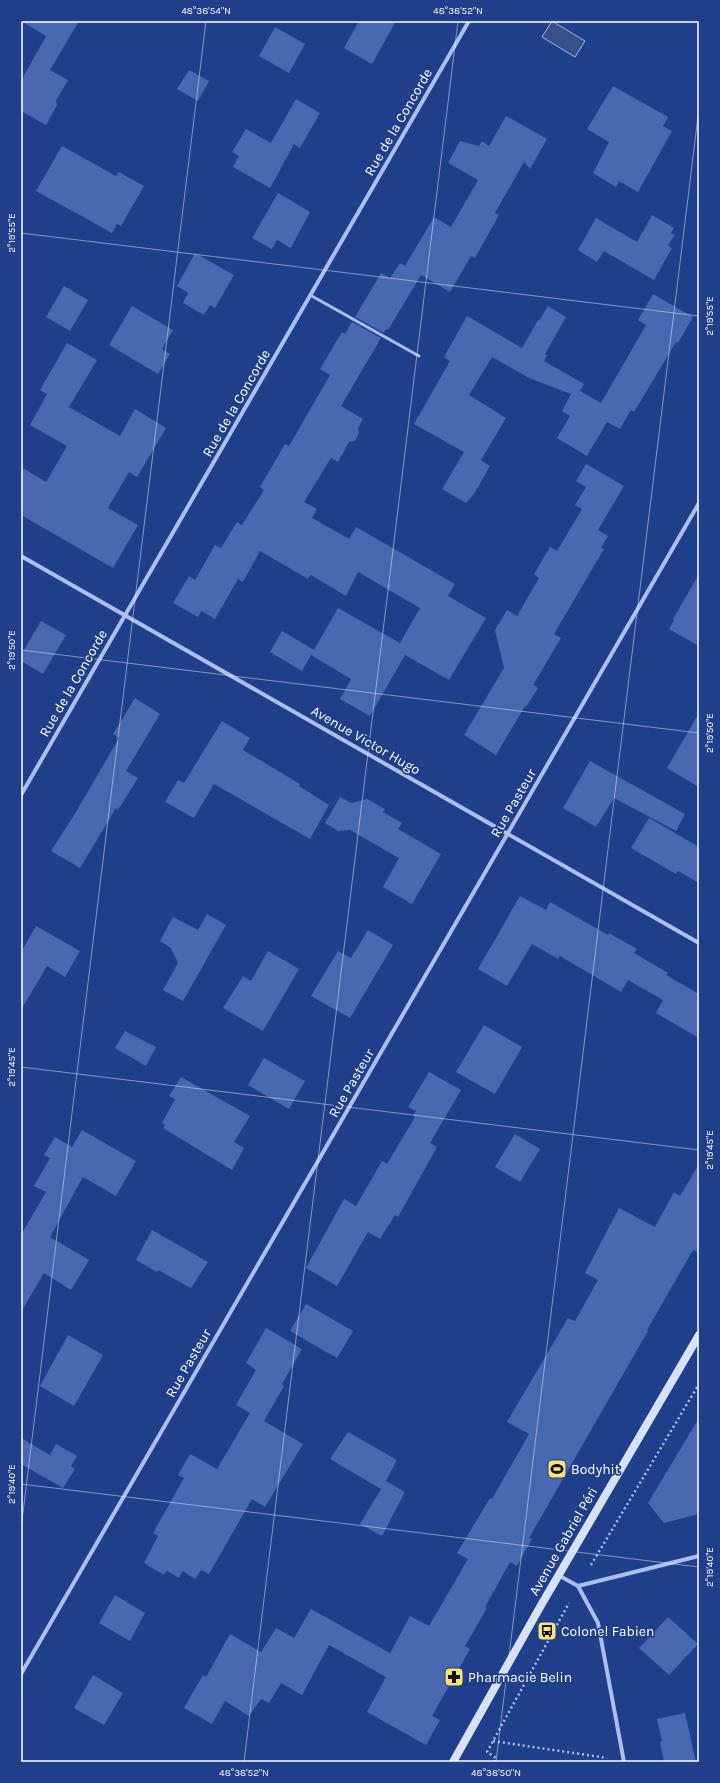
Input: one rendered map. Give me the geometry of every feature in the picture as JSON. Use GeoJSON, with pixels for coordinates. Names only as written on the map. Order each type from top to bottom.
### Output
{"type":"FeatureCollection","features":[{"type":"Feature","properties":{"kind":"street","name":"Rue de la Concorde"},"geometry":{"type":"LineString","coordinates":[[21,795],[469,21]]}},
{"type":"Feature","properties":{"kind":"street","name":"Rue Pasteur"},"geometry":{"type":"LineString","coordinates":[[21,1674],[699,503]]}},
{"type":"Feature","properties":{"kind":"street","name":"Avenue Victor Hugo"},"geometry":{"type":"LineString","coordinates":[[21,556],[699,943]]}},
{"type":"Feature","properties":{"kind":"street","name":"Avenue Gabriel Péri"},"geometry":{"type":"LineString","coordinates":[[453,1762],[558,1575],[699,1335]]}},
{"type":"Feature","properties":{"kind":"street"},"geometry":{"type":"LineString","coordinates":[[578,1586],[699,1556]]}},
{"type":"Feature","properties":{"kind":"street"},"geometry":{"type":"LineString","coordinates":[[558,1575],[578,1586],[598,1623],[624,1761]]}},
{"type":"Feature","properties":{"kind":"lane"},"geometry":{"type":"LineString","coordinates":[[310,295],[419,356]]}},
{"type":"Feature","properties":{"kind":"path"},"geometry":{"type":"LineString","coordinates":[[494,1762],[496,1758],[487,1752],[578,1586],[699,1384]]}},
{"type":"Feature","properties":{"kind":"path"},"geometry":{"type":"LineString","coordinates":[[493,1741],[624,1761]]}},
{"type":"Feature","properties":{"kind":"water"},"geometry":{"type":"Polygon","coordinates":[[[552,21],[585,41],[575,57],[542,37],[552,21]]]}},
{"type":"Feature","properties":{"kind":"building"},"geometry":{"type":"Polygon","coordinates":[[[21,21],[79,21],[50,70],[68,80],[56,101],[57,105],[46,125],[21,111],[21,81],[46,36],[21,21]]]}},
{"type":"Feature","properties":{"kind":"building"},"geometry":{"type":"Polygon","coordinates":[[[359,21],[396,21],[372,64],[344,48],[359,21]]]}},
{"type":"Feature","properties":{"kind":"building"},"geometry":{"type":"Polygon","coordinates":[[[275,27],[305,44],[289,73],[259,56],[275,27]]]}},
{"type":"Feature","properties":{"kind":"building"},"geometry":{"type":"Polygon","coordinates":[[[189,70],[209,81],[198,101],[177,89],[189,70]]]}},
{"type":"Feature","properties":{"kind":"building"},"geometry":{"type":"Polygon","coordinates":[[[613,86],[668,117],[663,126],[672,131],[638,192],[619,181],[616,187],[593,173],[609,142],[587,129],[613,86]]]}},
{"type":"Feature","properties":{"kind":"building"},"geometry":{"type":"Polygon","coordinates":[[[296,99],[320,113],[300,148],[294,144],[270,188],[233,167],[239,156],[232,152],[246,129],[271,143],[296,99]]]}},
{"type":"Feature","properties":{"kind":"building"},"geometry":{"type":"Polygon","coordinates":[[[506,116],[547,139],[530,169],[524,162],[495,213],[499,215],[475,258],[471,256],[450,292],[421,275],[388,330],[386,329],[384,333],[355,317],[381,273],[390,278],[400,263],[411,270],[405,266],[434,217],[451,227],[478,180],[448,163],[460,141],[479,146],[482,141],[489,146],[506,116]]]}},
{"type":"Feature","properties":{"kind":"building"},"geometry":{"type":"Polygon","coordinates":[[[62,146],[116,176],[119,172],[144,186],[121,226],[117,224],[112,233],[36,191],[62,146]]]}},
{"type":"Feature","properties":{"kind":"building"},"geometry":{"type":"Polygon","coordinates":[[[278,193],[310,212],[291,248],[277,240],[272,249],[252,238],[278,193]]]}},
{"type":"Feature","properties":{"kind":"building"},"geometry":{"type":"Polygon","coordinates":[[[652,215],[674,228],[671,233],[675,235],[668,245],[672,248],[654,280],[604,251],[597,262],[578,250],[596,218],[637,242],[652,215]]]}},
{"type":"Feature","properties":{"kind":"building"},"geometry":{"type":"Polygon","coordinates":[[[195,253],[234,275],[215,308],[210,305],[204,315],[183,303],[188,293],[177,286],[195,253]]]}},
{"type":"Feature","properties":{"kind":"building"},"geometry":{"type":"Polygon","coordinates":[[[64,286],[88,300],[70,331],[46,317],[64,286]]]}},
{"type":"Feature","properties":{"kind":"building"},"geometry":{"type":"Polygon","coordinates":[[[653,294],[693,317],[678,343],[676,342],[634,412],[631,410],[620,429],[607,422],[587,456],[557,438],[570,416],[562,411],[571,394],[529,378],[492,357],[469,395],[506,418],[481,460],[490,466],[474,494],[466,503],[442,489],[464,452],[414,424],[450,361],[444,357],[467,316],[522,348],[548,306],[566,317],[545,354],[547,355],[544,361],[584,384],[580,391],[601,403],[646,325],[638,320],[653,294]]]}},
{"type":"Feature","properties":{"kind":"building"},"geometry":{"type":"Polygon","coordinates":[[[132,306],[173,330],[162,349],[170,354],[158,374],[109,345],[132,306]]]}},
{"type":"Feature","properties":{"kind":"building"},"geometry":{"type":"Polygon","coordinates":[[[352,322],[381,338],[341,406],[363,419],[358,428],[359,433],[355,441],[349,442],[338,462],[331,458],[304,502],[317,509],[312,518],[349,539],[356,527],[455,584],[448,596],[486,618],[449,680],[405,655],[370,716],[340,699],[351,679],[311,655],[302,671],[270,652],[282,631],[314,650],[338,608],[400,643],[420,608],[358,572],[346,596],[311,575],[308,579],[260,551],[243,582],[238,579],[215,619],[201,611],[198,617],[173,603],[189,576],[195,580],[215,545],[221,548],[237,522],[242,525],[264,490],[260,487],[285,444],[289,446],[330,375],[320,369],[342,332],[345,334],[352,322]]]}},
{"type":"Feature","properties":{"kind":"building"},"geometry":{"type":"Polygon","coordinates":[[[67,343],[97,360],[69,407],[120,436],[135,409],[166,428],[137,477],[129,472],[108,508],[138,525],[113,568],[21,515],[21,467],[46,482],[67,446],[30,425],[47,394],[40,390],[67,343]]]}},
{"type":"Feature","properties":{"kind":"building"},"geometry":{"type":"Polygon","coordinates":[[[586,464],[624,486],[598,530],[608,536],[601,548],[604,549],[554,634],[561,638],[533,685],[538,688],[526,707],[525,706],[496,755],[464,735],[504,668],[495,630],[507,610],[517,616],[539,578],[534,574],[550,547],[557,551],[582,509],[575,505],[586,487],[576,481],[586,464]]]}},
{"type":"Feature","properties":{"kind":"building"},"geometry":{"type":"Polygon","coordinates":[[[699,574],[699,646],[669,629],[674,620],[673,619],[699,574]]]}},
{"type":"Feature","properties":{"kind":"building"},"geometry":{"type":"Polygon","coordinates":[[[41,621],[66,635],[43,674],[21,661],[21,655],[41,621]]]}},
{"type":"Feature","properties":{"kind":"building"},"geometry":{"type":"Polygon","coordinates":[[[135,698],[160,714],[126,771],[138,778],[118,810],[116,808],[80,868],[51,851],[76,812],[119,738],[113,734],[135,698]]]}},
{"type":"Feature","properties":{"kind":"building"},"geometry":{"type":"Polygon","coordinates":[[[699,713],[699,787],[667,768],[699,713]]]}},
{"type":"Feature","properties":{"kind":"building"},"geometry":{"type":"Polygon","coordinates":[[[222,721],[250,738],[243,750],[300,784],[299,786],[329,805],[310,839],[214,784],[194,818],[165,802],[178,780],[184,783],[222,721]]]}},
{"type":"Feature","properties":{"kind":"building"},"geometry":{"type":"Polygon","coordinates":[[[590,761],[685,814],[676,831],[614,798],[596,827],[563,808],[590,761]]]}},
{"type":"Feature","properties":{"kind":"building"},"geometry":{"type":"Polygon","coordinates":[[[340,797],[351,803],[367,799],[385,809],[383,812],[402,823],[398,829],[441,854],[412,904],[383,887],[399,858],[350,830],[338,831],[325,823],[340,797]]]}},
{"type":"Feature","properties":{"kind":"building"},"geometry":{"type":"Polygon","coordinates":[[[649,818],[699,847],[699,883],[678,871],[676,874],[631,848],[649,818]]]}},
{"type":"Feature","properties":{"kind":"building"},"geometry":{"type":"Polygon","coordinates":[[[520,896],[546,910],[550,902],[608,935],[609,933],[637,949],[634,953],[668,973],[666,975],[699,994],[699,1038],[656,1013],[663,1000],[628,980],[621,992],[560,956],[558,959],[532,944],[507,986],[478,969],[520,896]]]}},
{"type":"Feature","properties":{"kind":"building"},"geometry":{"type":"Polygon","coordinates":[[[207,914],[226,925],[183,1001],[163,990],[178,963],[171,948],[160,941],[173,917],[198,930],[207,914]]]}},
{"type":"Feature","properties":{"kind":"building"},"geometry":{"type":"Polygon","coordinates":[[[36,926],[80,951],[65,977],[47,966],[21,1010],[21,952],[36,926]]]}},
{"type":"Feature","properties":{"kind":"building"},"geometry":{"type":"Polygon","coordinates":[[[368,930],[393,945],[350,1018],[311,996],[338,951],[351,958],[368,930]]]}},
{"type":"Feature","properties":{"kind":"building"},"geometry":{"type":"Polygon","coordinates":[[[268,951],[299,969],[263,1031],[223,1008],[243,976],[251,981],[268,951]]]}},
{"type":"Feature","properties":{"kind":"building"},"geometry":{"type":"Polygon","coordinates":[[[484,1025],[522,1047],[495,1094],[456,1072],[484,1025]]]}},
{"type":"Feature","properties":{"kind":"building"},"geometry":{"type":"Polygon","coordinates":[[[125,1031],[156,1047],[146,1066],[115,1048],[125,1031]]]}},
{"type":"Feature","properties":{"kind":"building"},"geometry":{"type":"Polygon","coordinates":[[[264,1058],[305,1081],[289,1109],[248,1085],[264,1058]]]}},
{"type":"Feature","properties":{"kind":"building"},"geometry":{"type":"Polygon","coordinates":[[[429,1072],[461,1090],[430,1143],[437,1147],[398,1217],[395,1215],[380,1239],[368,1232],[337,1286],[306,1268],[344,1199],[356,1206],[382,1161],[387,1164],[415,1117],[413,1116],[416,1111],[408,1107],[429,1072]]]}},
{"type":"Feature","properties":{"kind":"building"},"geometry":{"type":"Polygon","coordinates":[[[181,1077],[250,1116],[234,1142],[244,1148],[232,1170],[163,1128],[165,1125],[162,1123],[175,1099],[169,1096],[181,1077]]]}},
{"type":"Feature","properties":{"kind":"building"},"geometry":{"type":"Polygon","coordinates":[[[82,1130],[136,1161],[116,1196],[83,1177],[50,1237],[89,1260],[71,1290],[44,1273],[21,1312],[21,1235],[46,1192],[34,1186],[50,1158],[44,1155],[55,1137],[72,1147],[82,1130]]]}},
{"type":"Feature","properties":{"kind":"building"},"geometry":{"type":"Polygon","coordinates":[[[515,1134],[540,1149],[520,1182],[495,1167],[515,1134]]]}},
{"type":"Feature","properties":{"kind":"building"},"geometry":{"type":"Polygon","coordinates":[[[699,1164],[699,1253],[693,1250],[529,1538],[532,1539],[517,1566],[510,1562],[485,1607],[487,1608],[465,1646],[470,1649],[432,1716],[440,1720],[426,1745],[367,1712],[386,1677],[329,1645],[302,1695],[281,1683],[269,1703],[261,1699],[249,1716],[225,1701],[212,1724],[184,1708],[203,1675],[206,1677],[230,1634],[261,1652],[276,1628],[294,1638],[311,1609],[390,1653],[410,1616],[429,1626],[468,1559],[457,1553],[490,1498],[492,1499],[529,1434],[507,1422],[568,1318],[575,1321],[598,1280],[585,1273],[619,1208],[655,1227],[674,1192],[680,1196],[699,1164]]]}},
{"type":"Feature","properties":{"kind":"building"},"geometry":{"type":"Polygon","coordinates":[[[152,1230],[208,1262],[191,1288],[136,1260],[152,1230]]]}},
{"type":"Feature","properties":{"kind":"building"},"geometry":{"type":"Polygon","coordinates":[[[306,1304],[353,1331],[337,1358],[290,1331],[306,1304]]]}},
{"type":"Feature","properties":{"kind":"building"},"geometry":{"type":"Polygon","coordinates":[[[266,1328],[302,1349],[282,1384],[284,1386],[264,1421],[303,1444],[265,1507],[252,1499],[209,1574],[201,1570],[195,1579],[183,1571],[179,1578],[167,1571],[164,1575],[144,1563],[158,1536],[153,1533],[184,1478],[178,1475],[190,1454],[217,1469],[250,1413],[236,1405],[256,1370],[246,1363],[266,1328]]]}},
{"type":"Feature","properties":{"kind":"building"},"geometry":{"type":"Polygon","coordinates":[[[68,1335],[103,1355],[74,1406],[40,1386],[68,1335]]]}},
{"type":"Feature","properties":{"kind":"building"},"geometry":{"type":"Polygon","coordinates":[[[699,1418],[699,1514],[664,1523],[648,1503],[699,1418]]]}},
{"type":"Feature","properties":{"kind":"building"},"geometry":{"type":"Polygon","coordinates":[[[348,1432],[397,1460],[386,1481],[405,1492],[382,1536],[360,1524],[381,1489],[330,1459],[348,1432]]]}},
{"type":"Feature","properties":{"kind":"building"},"geometry":{"type":"Polygon","coordinates":[[[21,1438],[50,1455],[56,1444],[77,1456],[71,1466],[75,1469],[63,1488],[21,1464],[21,1438]]]}},
{"type":"Feature","properties":{"kind":"building"},"geometry":{"type":"Polygon","coordinates":[[[115,1595],[145,1613],[130,1641],[99,1623],[115,1595]]]}},
{"type":"Feature","properties":{"kind":"building"},"geometry":{"type":"Polygon","coordinates":[[[668,1617],[698,1644],[669,1675],[639,1648],[668,1617]]]}},
{"type":"Feature","properties":{"kind":"building"},"geometry":{"type":"Polygon","coordinates":[[[93,1675],[123,1693],[104,1725],[74,1708],[93,1675]]]}},
{"type":"Feature","properties":{"kind":"building"},"geometry":{"type":"Polygon","coordinates":[[[685,1713],[696,1762],[664,1762],[660,1742],[662,1741],[657,1719],[685,1713]]]}},
{"type":"Feature","properties":{"kind":"place","name":"Bodyhit"},"geometry":{"type":"Point","coordinates":[557,1469]}},
{"type":"Feature","properties":{"kind":"place","name":"Colonel Fabien"},"geometry":{"type":"Point","coordinates":[547,1631]}},
{"type":"Feature","properties":{"kind":"place","name":"Pharmacie Belin"},"geometry":{"type":"Point","coordinates":[454,1677]}}]}
